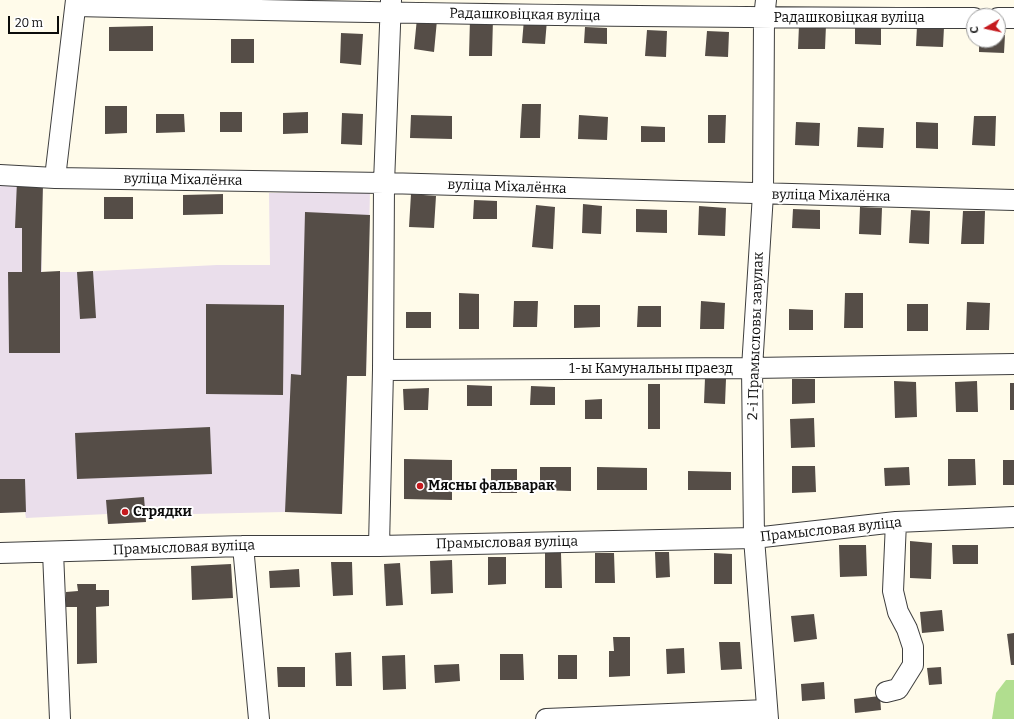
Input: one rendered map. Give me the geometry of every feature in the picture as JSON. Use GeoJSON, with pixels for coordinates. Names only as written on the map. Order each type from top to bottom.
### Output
{"type":"FeatureCollection","features":[{"type":"Feature","properties":{"kind":"street","name":"Радашковіцкая вуліца"},"geometry":{"type":"LineString","coordinates":[[76,3],[765,9],[966,18]]}},
{"type":"Feature","properties":{"kind":"street"},"geometry":{"type":"LineString","coordinates":[[55,178],[76,3]]}},
{"type":"Feature","properties":{"kind":"street"},"geometry":{"type":"LineString","coordinates":[[379,546],[383,370],[384,183],[391,6]]}},
{"type":"Feature","properties":{"kind":"street","name":"2-і Прамысловы завулак"},"geometry":{"type":"LineString","coordinates":[[765,9],[763,194],[752,368],[754,538],[768,714]]}},
{"type":"Feature","properties":{"kind":"street","name":"вуліца Міхалёнка"},"geometry":{"type":"LineString","coordinates":[[0,175],[55,178],[384,183],[1014,200]]}},
{"type":"Feature","properties":{"kind":"street","name":"1-ы Камунальны праезд"},"geometry":{"type":"LineString","coordinates":[[383,370],[752,368],[1014,364]]}},
{"type":"Feature","properties":{"kind":"street","name":"Прамысловая вуліца"},"geometry":{"type":"LineString","coordinates":[[0,553],[243,546],[379,546],[754,538],[896,522],[1014,517]]}},
{"type":"Feature","properties":{"kind":"street"},"geometry":{"type":"LineString","coordinates":[[886,692],[898,689],[913,665],[914,647],[898,612],[894,591],[896,522]]}},
{"type":"Feature","properties":{"kind":"street"},"geometry":{"type":"LineString","coordinates":[[243,546],[259,719]]}},
{"type":"Feature","properties":{"kind":"street"},"geometry":{"type":"LineString","coordinates":[[53,552],[60,719]]}},
{"type":"Feature","properties":{"kind":"street"},"geometry":{"type":"LineString","coordinates":[[546,719],[768,714]]}},
{"type":"Feature","properties":{"kind":"shaded area"},"geometry":{"type":"Polygon","coordinates":[[[0,181],[43,183],[41,229],[42,272],[77,272],[217,265],[270,265],[269,193],[370,190],[366,376],[347,376],[342,514],[285,512],[146,515],[146,522],[108,524],[107,514],[26,518],[25,512],[0,513],[0,181]]]}},
{"type":"Feature","properties":{"kind":"green space"},"geometry":{"type":"Polygon","coordinates":[[[1006,680],[1014,680],[1014,719],[992,719],[996,693],[1006,680]]]}},
{"type":"Feature","properties":{"kind":"building"},"geometry":{"type":"Polygon","coordinates":[[[417,18],[437,20],[434,52],[414,49],[417,18]]]}},
{"type":"Feature","properties":{"kind":"building"},"geometry":{"type":"Polygon","coordinates":[[[470,19],[493,19],[492,56],[469,56],[470,19]]]}},
{"type":"Feature","properties":{"kind":"building"},"geometry":{"type":"Polygon","coordinates":[[[524,19],[547,20],[545,44],[522,43],[524,19]]]}},
{"type":"Feature","properties":{"kind":"building"},"geometry":{"type":"Polygon","coordinates":[[[799,25],[826,25],[825,49],[798,49],[799,25]]]}},
{"type":"Feature","properties":{"kind":"building"},"geometry":{"type":"Polygon","coordinates":[[[855,25],[881,26],[881,45],[855,44],[855,25]]]}},
{"type":"Feature","properties":{"kind":"building"},"geometry":{"type":"Polygon","coordinates":[[[153,26],[153,51],[109,51],[109,27],[153,26]]]}},
{"type":"Feature","properties":{"kind":"building"},"geometry":{"type":"Polygon","coordinates":[[[917,26],[944,27],[943,47],[916,46],[917,26]]]}},
{"type":"Feature","properties":{"kind":"building"},"geometry":{"type":"Polygon","coordinates":[[[585,27],[607,28],[607,44],[584,43],[585,27]]]}},
{"type":"Feature","properties":{"kind":"building"},"geometry":{"type":"Polygon","coordinates":[[[647,30],[667,31],[666,57],[645,56],[647,30]]]}},
{"type":"Feature","properties":{"kind":"building"},"geometry":{"type":"Polygon","coordinates":[[[707,31],[729,32],[728,57],[705,56],[707,31]]]}},
{"type":"Feature","properties":{"kind":"building"},"geometry":{"type":"Polygon","coordinates":[[[341,33],[363,34],[361,65],[340,63],[341,33]]]}},
{"type":"Feature","properties":{"kind":"building"},"geometry":{"type":"Polygon","coordinates":[[[231,39],[254,39],[254,63],[231,63],[231,39]]]}},
{"type":"Feature","properties":{"kind":"building"},"geometry":{"type":"Polygon","coordinates":[[[979,48],[1004,48],[1004,53],[979,52],[979,48]]]}},
{"type":"Feature","properties":{"kind":"building"},"geometry":{"type":"Polygon","coordinates":[[[522,104],[541,104],[540,138],[520,138],[522,104]]]}},
{"type":"Feature","properties":{"kind":"building"},"geometry":{"type":"Polygon","coordinates":[[[105,106],[127,106],[127,133],[105,134],[105,106]]]}},
{"type":"Feature","properties":{"kind":"building"},"geometry":{"type":"Polygon","coordinates":[[[220,112],[242,112],[242,132],[220,132],[220,112]]]}},
{"type":"Feature","properties":{"kind":"building"},"geometry":{"type":"Polygon","coordinates":[[[308,112],[308,133],[283,134],[283,113],[308,112]]]}},
{"type":"Feature","properties":{"kind":"building"},"geometry":{"type":"Polygon","coordinates":[[[342,113],[363,114],[362,145],[341,144],[342,113]]]}},
{"type":"Feature","properties":{"kind":"building"},"geometry":{"type":"Polygon","coordinates":[[[156,114],[184,114],[185,132],[156,133],[156,114]]]}},
{"type":"Feature","properties":{"kind":"building"},"geometry":{"type":"Polygon","coordinates":[[[411,115],[452,116],[452,139],[410,138],[411,115]]]}},
{"type":"Feature","properties":{"kind":"building"},"geometry":{"type":"Polygon","coordinates":[[[579,115],[608,117],[607,140],[578,139],[579,115]]]}},
{"type":"Feature","properties":{"kind":"building"},"geometry":{"type":"Polygon","coordinates":[[[708,115],[726,115],[725,143],[708,143],[708,115]]]}},
{"type":"Feature","properties":{"kind":"building"},"geometry":{"type":"Polygon","coordinates":[[[974,116],[996,116],[995,146],[972,145],[974,116]]]}},
{"type":"Feature","properties":{"kind":"building"},"geometry":{"type":"Polygon","coordinates":[[[796,122],[820,123],[819,146],[795,145],[796,122]]]}},
{"type":"Feature","properties":{"kind":"building"},"geometry":{"type":"Polygon","coordinates":[[[916,122],[938,123],[938,149],[916,148],[916,122]]]}},
{"type":"Feature","properties":{"kind":"building"},"geometry":{"type":"Polygon","coordinates":[[[641,126],[665,127],[665,142],[641,142],[641,126]]]}},
{"type":"Feature","properties":{"kind":"building"},"geometry":{"type":"Polygon","coordinates":[[[858,127],[884,128],[883,148],[857,147],[858,127]]]}},
{"type":"Feature","properties":{"kind":"building"},"geometry":{"type":"Polygon","coordinates":[[[17,181],[43,183],[41,272],[60,271],[60,353],[9,353],[8,272],[22,272],[22,228],[15,228],[17,181]]]}},
{"type":"Feature","properties":{"kind":"building"},"geometry":{"type":"Polygon","coordinates":[[[223,194],[223,214],[183,215],[183,195],[223,194]]]}},
{"type":"Feature","properties":{"kind":"building"},"geometry":{"type":"Polygon","coordinates":[[[411,194],[436,196],[434,228],[409,227],[411,194]]]}},
{"type":"Feature","properties":{"kind":"building"},"geometry":{"type":"Polygon","coordinates":[[[104,197],[133,197],[133,219],[104,219],[104,197]]]}},
{"type":"Feature","properties":{"kind":"building"},"geometry":{"type":"Polygon","coordinates":[[[474,200],[497,201],[497,219],[473,219],[474,200]]]}},
{"type":"Feature","properties":{"kind":"building"},"geometry":{"type":"Polygon","coordinates":[[[583,204],[602,206],[601,234],[582,233],[583,204]]]}},
{"type":"Feature","properties":{"kind":"building"},"geometry":{"type":"Polygon","coordinates":[[[536,205],[555,207],[553,249],[532,247],[536,205]]]}},
{"type":"Feature","properties":{"kind":"building"},"geometry":{"type":"Polygon","coordinates":[[[699,206],[726,208],[725,236],[698,235],[699,206]]]}},
{"type":"Feature","properties":{"kind":"building"},"geometry":{"type":"Polygon","coordinates":[[[860,207],[882,208],[881,235],[859,234],[860,207]]]}},
{"type":"Feature","properties":{"kind":"building"},"geometry":{"type":"Polygon","coordinates":[[[636,209],[667,210],[667,233],[636,232],[636,209]]]}},
{"type":"Feature","properties":{"kind":"building"},"geometry":{"type":"Polygon","coordinates":[[[793,209],[820,210],[820,229],[792,228],[793,209]]]}},
{"type":"Feature","properties":{"kind":"building"},"geometry":{"type":"Polygon","coordinates":[[[911,210],[930,211],[929,244],[909,243],[911,210]]]}},
{"type":"Feature","properties":{"kind":"building"},"geometry":{"type":"Polygon","coordinates":[[[963,211],[985,211],[984,244],[961,244],[963,211]]]}},
{"type":"Feature","properties":{"kind":"building"},"geometry":{"type":"Polygon","coordinates":[[[305,212],[370,215],[366,376],[347,376],[342,514],[285,512],[291,374],[301,375],[305,212]]]}},
{"type":"Feature","properties":{"kind":"building"},"geometry":{"type":"Polygon","coordinates":[[[93,271],[96,318],[80,319],[77,272],[93,271]]]}},
{"type":"Feature","properties":{"kind":"building"},"geometry":{"type":"Polygon","coordinates":[[[459,293],[479,294],[479,329],[459,329],[459,293]]]}},
{"type":"Feature","properties":{"kind":"building"},"geometry":{"type":"Polygon","coordinates":[[[845,293],[863,293],[863,328],[844,328],[845,293]]]}},
{"type":"Feature","properties":{"kind":"building"},"geometry":{"type":"Polygon","coordinates":[[[514,301],[538,301],[537,327],[513,327],[514,301]]]}},
{"type":"Feature","properties":{"kind":"building"},"geometry":{"type":"Polygon","coordinates":[[[701,301],[725,303],[724,329],[700,329],[701,301]]]}},
{"type":"Feature","properties":{"kind":"building"},"geometry":{"type":"Polygon","coordinates":[[[967,302],[990,303],[989,330],[966,330],[967,302]]]}},
{"type":"Feature","properties":{"kind":"building"},"geometry":{"type":"Polygon","coordinates":[[[206,304],[284,305],[283,395],[206,394],[206,304]]]}},
{"type":"Feature","properties":{"kind":"building"},"geometry":{"type":"Polygon","coordinates":[[[907,304],[928,304],[928,331],[907,331],[907,304]]]}},
{"type":"Feature","properties":{"kind":"building"},"geometry":{"type":"Polygon","coordinates":[[[574,305],[600,305],[600,327],[574,328],[574,305]]]}},
{"type":"Feature","properties":{"kind":"building"},"geometry":{"type":"Polygon","coordinates":[[[638,306],[661,306],[661,327],[637,327],[638,306]]]}},
{"type":"Feature","properties":{"kind":"building"},"geometry":{"type":"Polygon","coordinates":[[[789,309],[813,310],[813,330],[789,330],[789,309]]]}},
{"type":"Feature","properties":{"kind":"building"},"geometry":{"type":"Polygon","coordinates":[[[406,312],[431,312],[431,328],[406,328],[406,312]]]}},
{"type":"Feature","properties":{"kind":"building"},"geometry":{"type":"Polygon","coordinates":[[[705,378],[726,379],[725,404],[704,403],[705,378]]]}},
{"type":"Feature","properties":{"kind":"building"},"geometry":{"type":"Polygon","coordinates":[[[792,379],[815,379],[815,403],[792,404],[792,379]]]}},
{"type":"Feature","properties":{"kind":"building"},"geometry":{"type":"Polygon","coordinates":[[[894,381],[916,382],[917,417],[895,418],[894,381]]]}},
{"type":"Feature","properties":{"kind":"building"},"geometry":{"type":"Polygon","coordinates":[[[977,381],[978,412],[956,412],[955,382],[977,381]]]}},
{"type":"Feature","properties":{"kind":"building"},"geometry":{"type":"Polygon","coordinates":[[[1010,383],[1014,383],[1014,410],[1010,410],[1010,383]]]}},
{"type":"Feature","properties":{"kind":"building"},"geometry":{"type":"Polygon","coordinates":[[[648,384],[660,384],[660,429],[648,429],[648,384]]]}},
{"type":"Feature","properties":{"kind":"building"},"geometry":{"type":"Polygon","coordinates":[[[467,385],[492,386],[492,406],[467,406],[467,385]]]}},
{"type":"Feature","properties":{"kind":"building"},"geometry":{"type":"Polygon","coordinates":[[[531,386],[555,387],[555,405],[530,405],[531,386]]]}},
{"type":"Feature","properties":{"kind":"building"},"geometry":{"type":"Polygon","coordinates":[[[429,388],[428,410],[404,410],[403,389],[429,388]]]}},
{"type":"Feature","properties":{"kind":"building"},"geometry":{"type":"Polygon","coordinates":[[[602,399],[602,419],[585,419],[585,400],[602,399]]]}},
{"type":"Feature","properties":{"kind":"building"},"geometry":{"type":"Polygon","coordinates":[[[814,418],[815,447],[791,448],[790,419],[814,418]]]}},
{"type":"Feature","properties":{"kind":"building"},"geometry":{"type":"Polygon","coordinates":[[[210,427],[212,474],[77,479],[75,433],[210,427]]]}},
{"type":"Feature","properties":{"kind":"building"},"geometry":{"type":"Polygon","coordinates":[[[404,459],[452,460],[452,500],[404,499],[404,459]]]}},
{"type":"Feature","properties":{"kind":"building"},"geometry":{"type":"Polygon","coordinates":[[[948,459],[975,459],[976,485],[948,486],[948,459]]]}},
{"type":"Feature","properties":{"kind":"building"},"geometry":{"type":"Polygon","coordinates":[[[1003,460],[1014,460],[1014,485],[1003,485],[1003,460]]]}},
{"type":"Feature","properties":{"kind":"building"},"geometry":{"type":"Polygon","coordinates":[[[792,466],[815,466],[816,492],[792,493],[792,466]]]}},
{"type":"Feature","properties":{"kind":"building"},"geometry":{"type":"Polygon","coordinates":[[[540,467],[571,467],[571,491],[540,490],[540,467]]]}},
{"type":"Feature","properties":{"kind":"building"},"geometry":{"type":"Polygon","coordinates":[[[597,467],[647,468],[647,490],[597,490],[597,467]]]}},
{"type":"Feature","properties":{"kind":"building"},"geometry":{"type":"Polygon","coordinates":[[[909,467],[910,485],[885,486],[884,468],[909,467]]]}},
{"type":"Feature","properties":{"kind":"building"},"geometry":{"type":"Polygon","coordinates":[[[491,469],[517,469],[517,493],[491,493],[491,469]]]}},
{"type":"Feature","properties":{"kind":"building"},"geometry":{"type":"Polygon","coordinates":[[[688,471],[731,472],[731,490],[688,490],[688,471]]]}},
{"type":"Feature","properties":{"kind":"building"},"geometry":{"type":"Polygon","coordinates":[[[0,479],[25,479],[26,512],[0,513],[0,479]]]}},
{"type":"Feature","properties":{"kind":"building"},"geometry":{"type":"Polygon","coordinates":[[[144,497],[146,522],[108,524],[106,500],[144,497]]]}},
{"type":"Feature","properties":{"kind":"building"},"geometry":{"type":"Polygon","coordinates":[[[910,541],[932,543],[931,579],[910,578],[910,541]]]}},
{"type":"Feature","properties":{"kind":"building"},"geometry":{"type":"Polygon","coordinates":[[[839,545],[866,545],[867,576],[840,577],[839,545]]]}},
{"type":"Feature","properties":{"kind":"building"},"geometry":{"type":"Polygon","coordinates":[[[952,545],[978,545],[978,564],[953,564],[952,545]]]}},
{"type":"Feature","properties":{"kind":"building"},"geometry":{"type":"Polygon","coordinates":[[[655,552],[669,552],[670,577],[656,578],[655,552]]]}},
{"type":"Feature","properties":{"kind":"building"},"geometry":{"type":"Polygon","coordinates":[[[545,553],[561,553],[562,588],[545,588],[545,553]]]}},
{"type":"Feature","properties":{"kind":"building"},"geometry":{"type":"Polygon","coordinates":[[[595,553],[614,553],[615,583],[595,583],[595,553]]]}},
{"type":"Feature","properties":{"kind":"building"},"geometry":{"type":"Polygon","coordinates":[[[714,553],[732,554],[732,584],[714,584],[714,553]]]}},
{"type":"Feature","properties":{"kind":"building"},"geometry":{"type":"Polygon","coordinates":[[[488,557],[506,557],[506,584],[488,585],[488,557]]]}},
{"type":"Feature","properties":{"kind":"building"},"geometry":{"type":"Polygon","coordinates":[[[452,560],[453,593],[431,594],[430,561],[452,560]]]}},
{"type":"Feature","properties":{"kind":"building"},"geometry":{"type":"Polygon","coordinates":[[[331,562],[352,562],[353,595],[333,596],[331,562]]]}},
{"type":"Feature","properties":{"kind":"building"},"geometry":{"type":"Polygon","coordinates":[[[400,563],[403,605],[386,606],[384,564],[400,563]]]}},
{"type":"Feature","properties":{"kind":"building"},"geometry":{"type":"Polygon","coordinates":[[[231,564],[233,598],[192,600],[191,566],[231,564]]]}},
{"type":"Feature","properties":{"kind":"building"},"geometry":{"type":"Polygon","coordinates":[[[299,569],[300,587],[270,588],[269,571],[299,569]]]}},
{"type":"Feature","properties":{"kind":"building"},"geometry":{"type":"Polygon","coordinates":[[[77,584],[96,584],[96,590],[109,590],[109,606],[96,607],[97,663],[77,664],[77,607],[66,607],[66,592],[78,591],[77,584]]]}},
{"type":"Feature","properties":{"kind":"building"},"geometry":{"type":"Polygon","coordinates":[[[942,610],[944,631],[922,633],[920,612],[942,610]]]}},
{"type":"Feature","properties":{"kind":"building"},"geometry":{"type":"Polygon","coordinates":[[[814,614],[817,639],[794,642],[791,616],[814,614]]]}},
{"type":"Feature","properties":{"kind":"building"},"geometry":{"type":"Polygon","coordinates":[[[1014,633],[1014,665],[1011,665],[1007,634],[1014,633]]]}},
{"type":"Feature","properties":{"kind":"building"},"geometry":{"type":"Polygon","coordinates":[[[613,637],[630,637],[630,676],[609,677],[609,651],[614,651],[613,637]]]}},
{"type":"Feature","properties":{"kind":"building"},"geometry":{"type":"Polygon","coordinates":[[[719,642],[740,642],[742,669],[721,670],[719,642]]]}},
{"type":"Feature","properties":{"kind":"building"},"geometry":{"type":"Polygon","coordinates":[[[684,648],[685,673],[667,674],[666,649],[684,648]]]}},
{"type":"Feature","properties":{"kind":"building"},"geometry":{"type":"Polygon","coordinates":[[[351,652],[352,686],[336,686],[335,653],[351,652]]]}},
{"type":"Feature","properties":{"kind":"building"},"geometry":{"type":"Polygon","coordinates":[[[500,654],[523,654],[524,680],[500,680],[500,654]]]}},
{"type":"Feature","properties":{"kind":"building"},"geometry":{"type":"Polygon","coordinates":[[[405,655],[406,689],[383,690],[382,656],[405,655]]]}},
{"type":"Feature","properties":{"kind":"building"},"geometry":{"type":"Polygon","coordinates":[[[558,655],[577,655],[577,679],[558,679],[558,655]]]}},
{"type":"Feature","properties":{"kind":"building"},"geometry":{"type":"Polygon","coordinates":[[[459,664],[460,681],[435,683],[434,665],[459,664]]]}},
{"type":"Feature","properties":{"kind":"building"},"geometry":{"type":"Polygon","coordinates":[[[277,667],[305,667],[305,687],[278,687],[277,667]]]}},
{"type":"Feature","properties":{"kind":"building"},"geometry":{"type":"Polygon","coordinates":[[[941,667],[942,684],[929,685],[927,668],[941,667]]]}},
{"type":"Feature","properties":{"kind":"building"},"geometry":{"type":"Polygon","coordinates":[[[824,682],[825,699],[802,701],[801,684],[824,682]]]}},
{"type":"Feature","properties":{"kind":"building"},"geometry":{"type":"Polygon","coordinates":[[[880,696],[881,710],[855,713],[854,699],[880,696]]]}},
{"type":"Feature","properties":{"kind":"place","name":"Мясны фальварак"},"geometry":{"type":"Point","coordinates":[420,486]}},
{"type":"Feature","properties":{"kind":"place","name":"Сгрядки"},"geometry":{"type":"Point","coordinates":[125,512]}}]}
